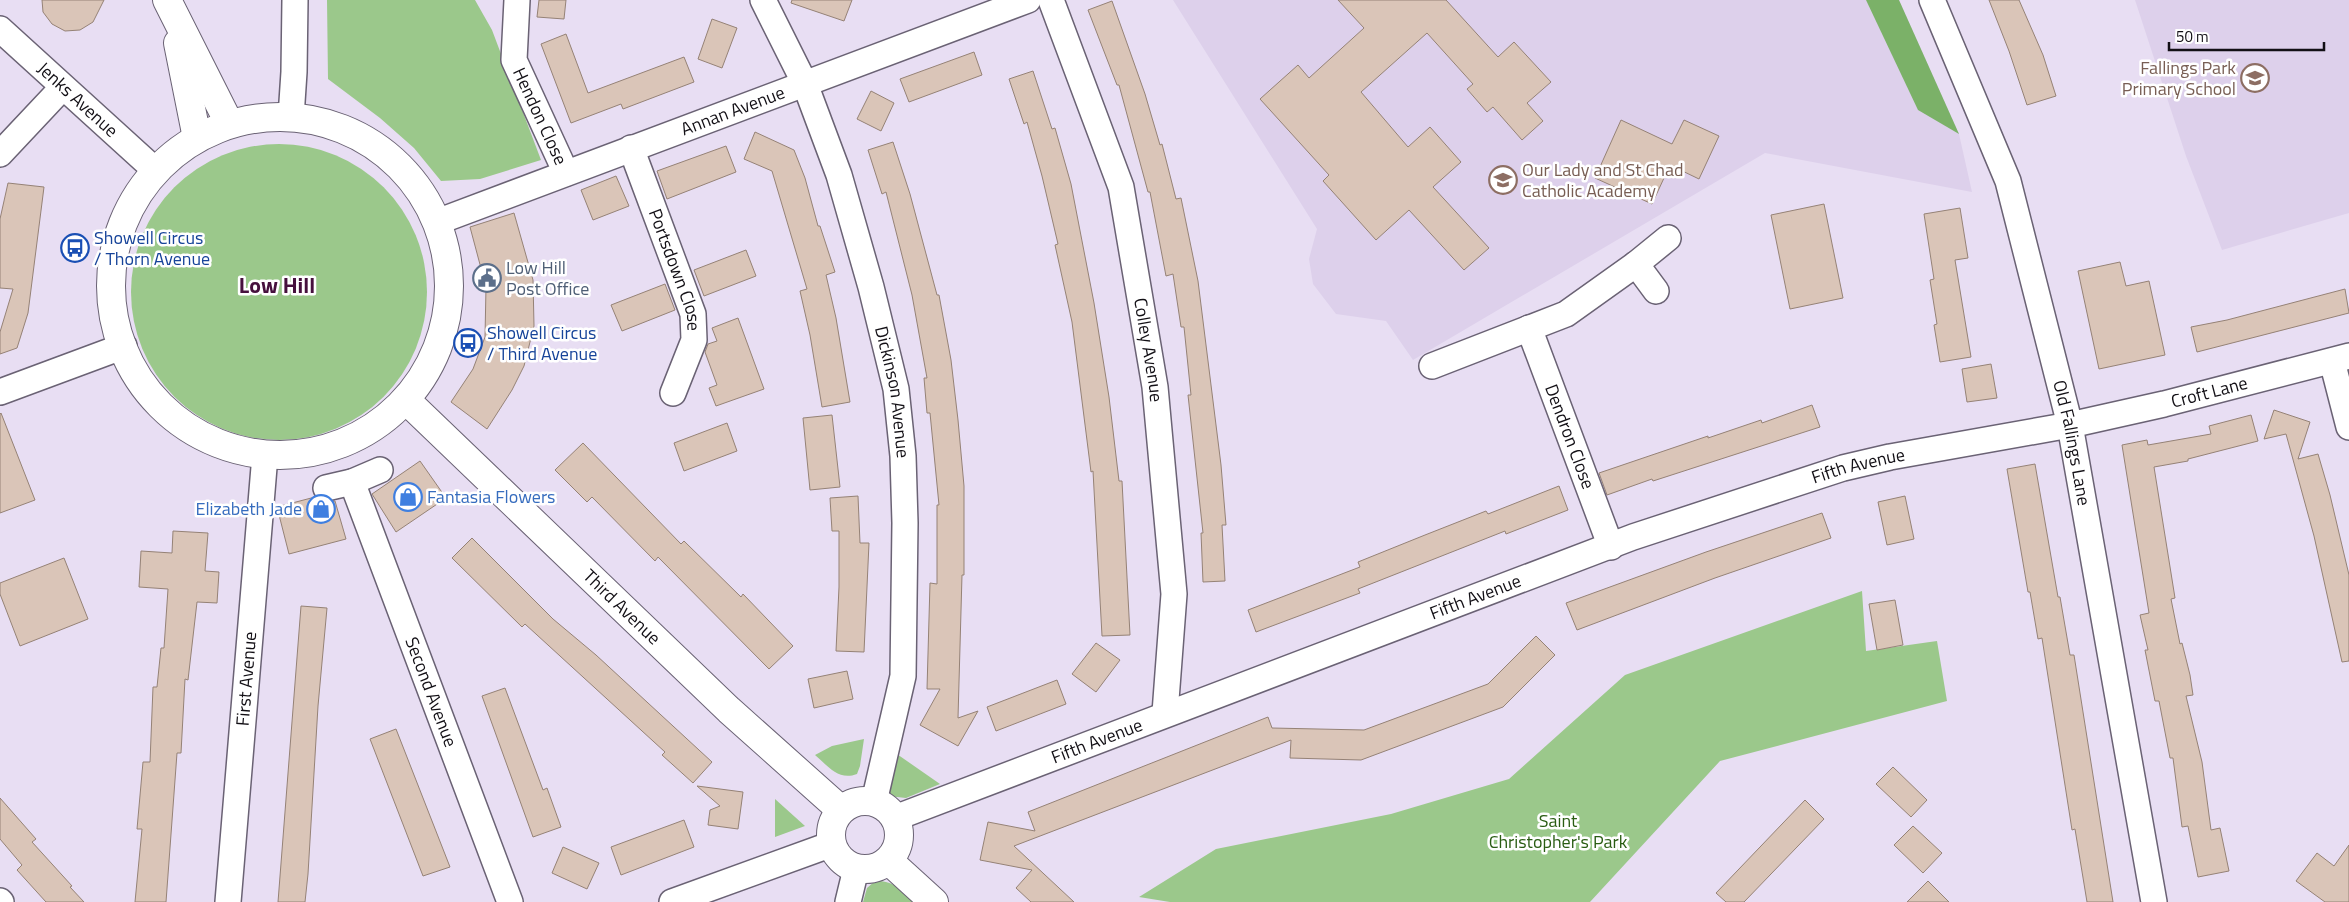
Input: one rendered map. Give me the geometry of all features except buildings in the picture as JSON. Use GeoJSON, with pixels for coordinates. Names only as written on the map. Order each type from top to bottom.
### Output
{"type":"FeatureCollection","features":[{"type":"Feature","properties":{"kind":"street"},"geometry":{"type":"LineString","coordinates":[[291,116],[295,0]]}},
{"type":"Feature","properties":{"kind":"street","name":"Hendon Close"},"geometry":{"type":"LineString","coordinates":[[517,0],[514,60],[566,173]]}},
{"type":"Feature","properties":{"kind":"street","name":"Dickinson Avenue"},"geometry":{"type":"LineString","coordinates":[[763,0],[805,84],[839,175],[871,287],[896,389],[903,456],[905,523],[903,676],[885,810]]}},
{"type":"Feature","properties":{"kind":"street","name":"Annan Avenue"},"geometry":{"type":"LineString","coordinates":[[437,222],[1028,0]]}},
{"type":"Feature","properties":{"kind":"street","name":"Colley Avenue"},"geometry":{"type":"LineString","coordinates":[[1051,0],[1121,187],[1155,387],[1174,594],[1165,713]]}},
{"type":"Feature","properties":{"kind":"street","name":"Old Fallings Lane"},"geometry":{"type":"LineString","coordinates":[[1932,0],[2008,181],[2070,425],[2154,902]]}},
{"type":"Feature","properties":{"kind":"street"},"geometry":{"type":"LineString","coordinates":[[170,6],[229,123]]}},
{"type":"Feature","properties":{"kind":"street"},"geometry":{"type":"LineString","coordinates":[[170,6],[197,138]]}},
{"type":"Feature","properties":{"kind":"street","name":"Jenks Avenue"},"geometry":{"type":"LineString","coordinates":[[0,28],[62,88],[155,170]]}},
{"type":"Feature","properties":{"kind":"street"},"geometry":{"type":"LineString","coordinates":[[0,154],[62,88]]}},
{"type":"Feature","properties":{"kind":"street"},"geometry":{"type":"LineString","coordinates":[[291,116],[350,132],[374,144],[413,180],[437,222],[445,244],[448,271],[449,297],[446,324],[427,370],[406,400],[388,418],[348,442],[304,455],[265,455],[235,450],[196,436],[167,414],[137,376],[124,346],[113,313],[111,263],[124,216],[141,187],[155,170],[197,138],[229,123],[291,116]]}},
{"type":"Feature","properties":{"kind":"street","name":"Portsdown Close"},"geometry":{"type":"LineString","coordinates":[[631,148],[693,314],[694,340],[674,393]]}},
{"type":"Feature","properties":{"kind":"street"},"geometry":{"type":"LineString","coordinates":[[1432,366],[1566,314],[1636,264],[1668,238]]}},
{"type":"Feature","properties":{"kind":"street"},"geometry":{"type":"LineString","coordinates":[[1636,264],[1656,291]]}},
{"type":"Feature","properties":{"kind":"street","name":"Dendron Close"},"geometry":{"type":"LineString","coordinates":[[1529,328],[1611,547]]}},
{"type":"Feature","properties":{"kind":"street"},"geometry":{"type":"LineString","coordinates":[[0,392],[124,346]]}},
{"type":"Feature","properties":{"kind":"street"},"geometry":{"type":"LineString","coordinates":[[2340,359],[2349,427]]}},
{"type":"Feature","properties":{"kind":"street","name":"Croft Lane"},"geometry":{"type":"LineString","coordinates":[[2070,425],[2340,359]]}},
{"type":"Feature","properties":{"kind":"street","name":"Third Avenue"},"geometry":{"type":"LineString","coordinates":[[406,400],[729,710],[841,810]]}},
{"type":"Feature","properties":{"kind":"street","name":"Fifth Avenue"},"geometry":{"type":"LineString","coordinates":[[885,810],[1165,713],[1611,547],[1633,537],[1843,468],[1890,457],[2070,425]]}},
{"type":"Feature","properties":{"kind":"street","name":"First Avenue"},"geometry":{"type":"LineString","coordinates":[[228,902],[265,455]]}},
{"type":"Feature","properties":{"kind":"street"},"geometry":{"type":"LineString","coordinates":[[326,488],[352,482],[380,470]]}},
{"type":"Feature","properties":{"kind":"street","name":"Second Avenue"},"geometry":{"type":"LineString","coordinates":[[352,482],[510,902]]}},
{"type":"Feature","properties":{"kind":"street"},"geometry":{"type":"LineString","coordinates":[[862,801],[885,810],[900,829],[900,840],[896,852],[889,861],[879,867],[868,870],[856,869],[841,860],[832,844],[832,826],[841,810],[851,804],[862,801]]}},
{"type":"Feature","properties":{"kind":"street"},"geometry":{"type":"LineString","coordinates":[[672,902],[832,844]]}},
{"type":"Feature","properties":{"kind":"street"},"geometry":{"type":"LineString","coordinates":[[889,861],[934,902]]}},
{"type":"Feature","properties":{"kind":"street"},"geometry":{"type":"LineString","coordinates":[[848,902],[856,869]]}},
{"type":"Feature","properties":{"kind":"shaded area","name":"Our Lady and St Chad Catholic Academy"},"geometry":{"type":"Polygon","coordinates":[[[1173,0],[1899,0],[1959,134],[1972,192],[1765,153],[1413,360],[1386,321],[1336,314],[1313,284],[1309,259],[1317,229],[1173,0]]]}},
{"type":"Feature","properties":{"kind":"shaded area","name":"Fallings Park Primary School"},"geometry":{"type":"Polygon","coordinates":[[[2135,0],[2349,0],[2349,213],[2222,250],[2186,156],[2135,0]]]}},
{"type":"Feature","properties":{"kind":"green space"},"geometry":{"type":"Polygon","coordinates":[[[327,0],[475,0],[492,30],[541,160],[480,179],[441,181],[414,148],[380,118],[328,79],[327,0]]]}},
{"type":"Feature","properties":{"kind":"green space"},"geometry":{"type":"Polygon","coordinates":[[[1866,0],[1899,0],[1959,134],[1918,110],[1866,0]]]}},
{"type":"Feature","properties":{"kind":"green space"},"geometry":{"type":"Polygon","coordinates":[[[279,144],[308,147],[349,162],[373,178],[393,198],[409,222],[420,249],[424,263],[427,292],[424,321],[409,362],[393,386],[373,406],[349,422],[322,433],[308,437],[279,440],[250,437],[209,422],[185,406],[165,386],[149,362],[138,335],[134,321],[131,292],[134,263],[149,222],[165,198],[185,178],[209,162],[236,151],[250,147],[279,144]]]}},
{"type":"Feature","properties":{"kind":"green space","name":"Saint Christopher's Park"},"geometry":{"type":"Polygon","coordinates":[[[1862,591],[1866,651],[1937,641],[1947,701],[1720,761],[1590,902],[1170,902],[1139,897],[1216,849],[1391,814],[1509,779],[1625,675],[1862,591]]]}},
{"type":"Feature","properties":{"kind":"green space"},"geometry":{"type":"Polygon","coordinates":[[[864,739],[860,766],[857,774],[851,776],[834,772],[815,755],[832,746],[864,739]]]}},
{"type":"Feature","properties":{"kind":"green space"},"geometry":{"type":"Polygon","coordinates":[[[894,752],[940,784],[906,798],[888,796],[886,789],[894,752]]]}},
{"type":"Feature","properties":{"kind":"green space"},"geometry":{"type":"Polygon","coordinates":[[[775,799],[805,826],[775,837],[775,799]]]}},
{"type":"Feature","properties":{"kind":"green space"},"geometry":{"type":"Polygon","coordinates":[[[875,881],[892,884],[914,902],[863,902],[867,888],[875,881]]]}},
{"type":"Feature","properties":{"kind":"place","name":"Fallings Park Primary School"},"geometry":{"type":"Point","coordinates":[2255,78]}},
{"type":"Feature","properties":{"kind":"place","name":"Our Lady and St Chad Catholic Academy"},"geometry":{"type":"Point","coordinates":[1503,180]}},
{"type":"Feature","properties":{"kind":"place","name":"Showell Circus / Thorn Avenue"},"geometry":{"type":"Point","coordinates":[75,248]}},
{"type":"Feature","properties":{"kind":"place","name":"Low Hill Post Office"},"geometry":{"type":"Point","coordinates":[487,278]}},
{"type":"Feature","properties":{"kind":"place","name":"Showell Circus / Third Avenue"},"geometry":{"type":"Point","coordinates":[468,343]}},
{"type":"Feature","properties":{"kind":"place","name":"Fantasia Flowers"},"geometry":{"type":"Point","coordinates":[408,497]}},
{"type":"Feature","properties":{"kind":"place","name":"Elizabeth Jade"},"geometry":{"type":"Point","coordinates":[321,509]}},
{"type":"Feature","properties":{"kind":"district","name":"Low Hill"},"geometry":{"type":"Point","coordinates":[277,285]}}]}
